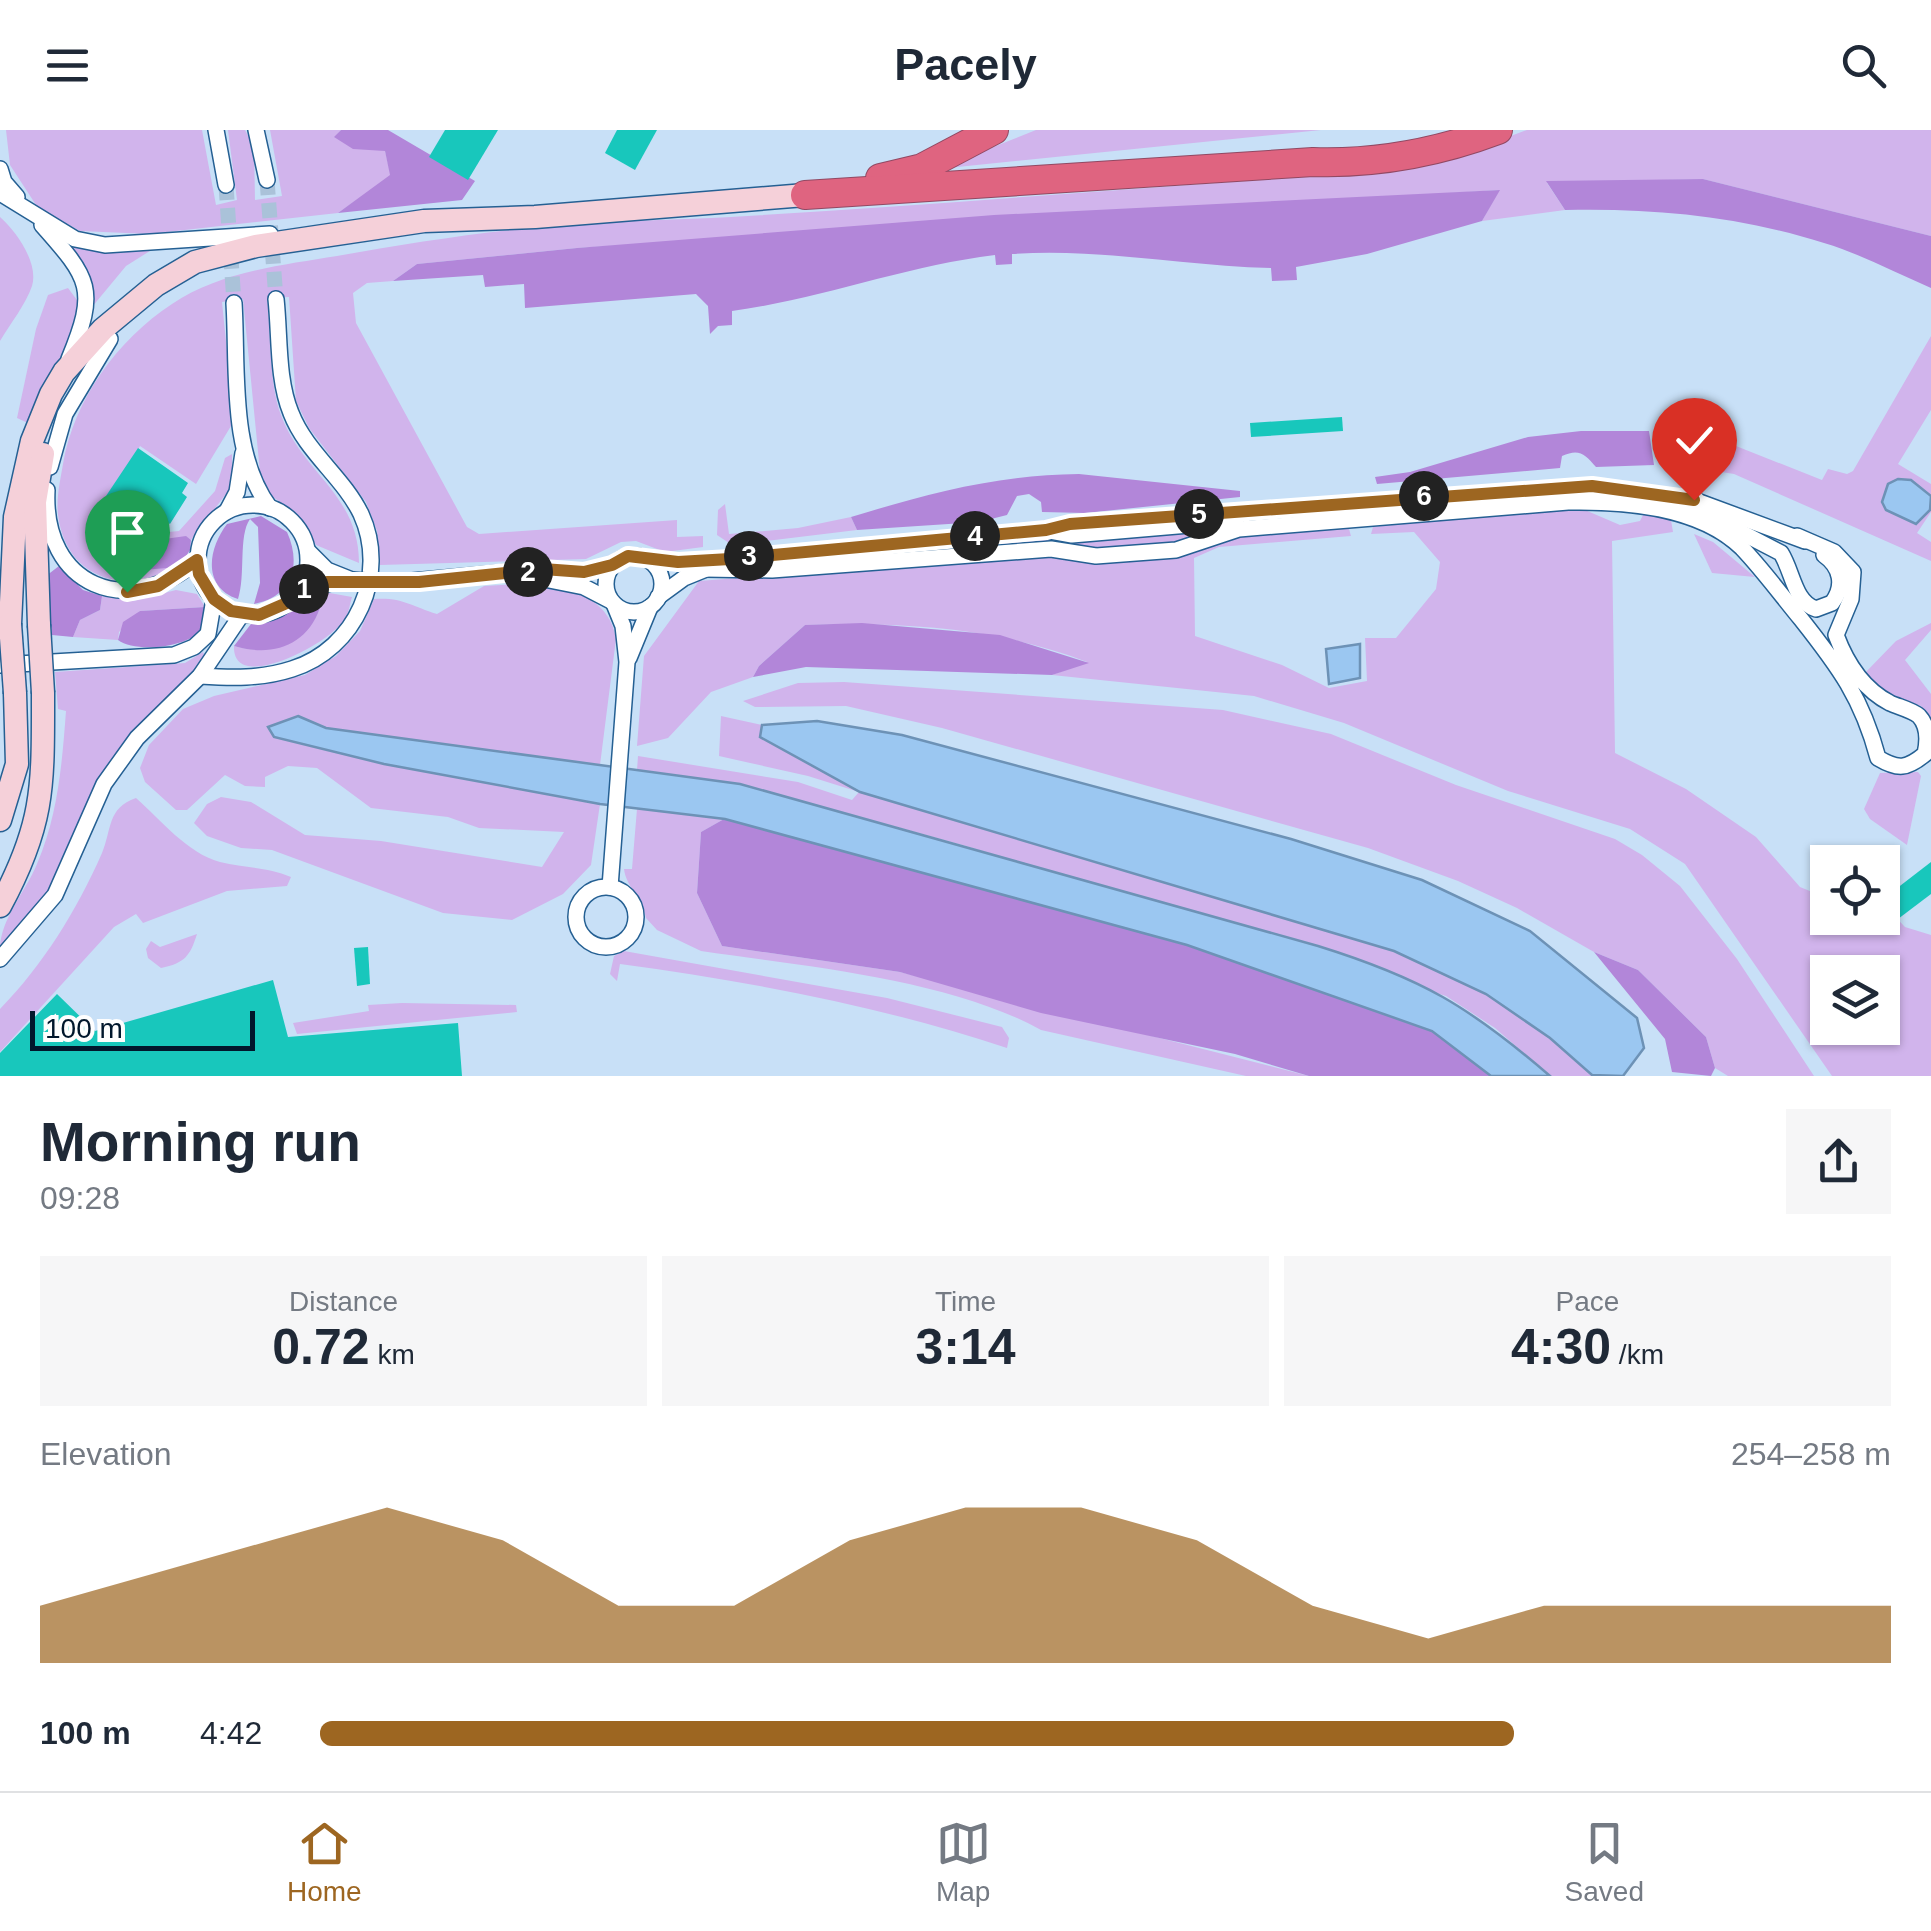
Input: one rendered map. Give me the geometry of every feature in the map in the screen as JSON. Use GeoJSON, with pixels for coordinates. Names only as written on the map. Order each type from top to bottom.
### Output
{"type":"FeatureCollection","features":[{"type":"Feature","properties":{"kind":"highway"},"geometry":{"type":"LineString","coordinates":[[806,195],[844,182],[922,168],[994,130]]}},
{"type":"Feature","properties":{"kind":"highway"},"geometry":{"type":"LineString","coordinates":[[1313,162],[1435,130]]}},
{"type":"Feature","properties":{"kind":"highway"},"geometry":{"type":"LineString","coordinates":[[806,195],[1313,162],[1360,163],[1460,144],[1498,130]]}},
{"type":"Feature","properties":{"kind":"main road"},"geometry":{"type":"LineString","coordinates":[[0,820],[16,764],[11,553],[20,489],[40,420],[64,372],[138,298],[195,262],[256,246],[424,221],[535,217],[806,195]]}},
{"type":"Feature","properties":{"kind":"main road"},"geometry":{"type":"LineString","coordinates":[[0,906],[37,824],[43,778],[34,520],[41,461],[53,420],[73,380],[110,339],[178,286],[231,266],[347,243],[535,217]]}},
{"type":"Feature","properties":{"kind":"street"},"geometry":{"type":"LineString","coordinates":[[216,130],[226,185]]}},
{"type":"Feature","properties":{"kind":"street"},"geometry":{"type":"LineString","coordinates":[[256,130],[267,180]]}},
{"type":"Feature","properties":{"kind":"street"},"geometry":{"type":"LineString","coordinates":[[0,170],[4,182],[77,265],[84,280],[88,299],[85,322],[64,372]]}},
{"type":"Feature","properties":{"kind":"street"},"geometry":{"type":"LineString","coordinates":[[0,193],[75,239],[105,245],[424,221]]}},
{"type":"Feature","properties":{"kind":"street"},"geometry":{"type":"LineString","coordinates":[[200,676],[246,678],[293,669],[315,659],[347,631],[367,593],[372,562],[363,518],[291,414],[284,390],[276,299]]}},
{"type":"Feature","properties":{"kind":"street"},"geometry":{"type":"LineString","coordinates":[[234,303],[244,449],[256,489],[270,508],[295,524],[308,551],[328,570],[352,580]]}},
{"type":"Feature","properties":{"kind":"street"},"geometry":{"type":"LineString","coordinates":[[110,339],[65,414],[52,452],[46,504],[56,547],[77,575],[102,587],[127,592],[158,586],[197,560]]}},
{"type":"Feature","properties":{"kind":"street"},"geometry":{"type":"LineString","coordinates":[[244,449],[237,492],[227,511],[206,532],[197,560],[199,574],[214,599],[242,614],[275,611],[300,590],[306,578],[308,551]]}},
{"type":"Feature","properties":{"kind":"street"},"geometry":{"type":"LineString","coordinates":[[300,590],[352,580],[390,583],[543,569],[584,572],[628,556],[678,562],[730,559],[1046,530],[1090,522],[1592,486],[1694,500],[1834,552],[1853,572],[1851,598],[1836,635],[1843,654],[1868,686],[1886,700],[1918,715],[1928,738],[1925,754],[1910,766],[1896,768],[1878,758],[1855,690],[1739,546],[1706,526],[1656,508],[1613,501],[1239,529],[1176,550],[1096,556],[1050,549],[772,570],[704,569]]}},
{"type":"Feature","properties":{"kind":"street"},"geometry":{"type":"LineString","coordinates":[[1677,499],[1781,553],[1804,604],[1824,607],[1839,594],[1839,572],[1832,560],[1797,536]]}},
{"type":"Feature","properties":{"kind":"street"},"geometry":{"type":"LineString","coordinates":[[227,511],[250,505],[270,508]]}},
{"type":"Feature","properties":{"kind":"street"},"geometry":{"type":"LineString","coordinates":[[627,662],[654,602],[659,571],[646,558]]}},
{"type":"Feature","properties":{"kind":"street"},"geometry":{"type":"LineString","coordinates":[[505,575],[584,588],[628,611],[654,602],[684,578],[730,559]]}},
{"type":"Feature","properties":{"kind":"street"},"geometry":{"type":"LineString","coordinates":[[610,887],[627,662],[622,626],[605,583],[612,565]]}},
{"type":"Feature","properties":{"kind":"street"},"geometry":{"type":"LineString","coordinates":[[0,665],[174,655],[194,647],[208,634],[214,599]]}},
{"type":"Feature","properties":{"kind":"street"},"geometry":{"type":"LineString","coordinates":[[0,959],[55,896],[104,784],[138,738],[200,676],[242,614]]}},
{"type":"Feature","properties":{"kind":"street"},"geometry":{"type":"LineString","coordinates":[[610,887],[628,895],[634,903],[636,922],[627,938],[602,946],[580,932],[577,909],[586,894],[610,887]]}},
{"type":"Feature","properties":{"kind":"shaded area"},"geometry":{"type":"Polygon","coordinates":[[[6,130],[202,130],[216,205],[237,200],[228,130],[245,130],[254,147],[255,200],[282,196],[270,130],[341,130],[335,137],[385,151],[391,176],[338,213],[149,234],[80,231],[38,208],[10,165],[6,130]]]}},
{"type":"Feature","properties":{"kind":"shaded area"},"geometry":{"type":"Polygon","coordinates":[[[341,130],[388,130],[475,181],[462,200],[338,213],[390,175],[385,151],[353,149],[334,137],[341,130]]]}},
{"type":"Feature","properties":{"kind":"shaded area"},"geometry":{"type":"Polygon","coordinates":[[[1036,130],[1321,130],[938,169],[1036,130]]]}},
{"type":"Feature","properties":{"kind":"shaded area"},"geometry":{"type":"Polygon","coordinates":[[[1527,130],[1931,130],[1931,236],[1703,179],[1547,183],[1565,210],[1482,221],[1499,190],[577,248],[417,264],[393,281],[367,283],[353,293],[356,323],[467,527],[479,534],[677,520],[677,537],[703,536],[703,547],[665,552],[636,541],[621,542],[586,559],[380,565],[377,531],[366,502],[309,428],[296,401],[289,297],[267,298],[277,402],[290,435],[350,519],[359,563],[316,545],[296,513],[270,495],[261,482],[243,299],[222,302],[234,421],[196,484],[140,446],[106,503],[158,533],[179,531],[215,491],[225,458],[232,454],[232,486],[191,540],[185,536],[179,567],[141,580],[105,577],[76,558],[65,542],[59,521],[58,492],[69,440],[88,395],[116,354],[152,319],[190,293],[252,271],[425,241],[544,227],[1389,171],[1465,153],[1527,130]]]}},
{"type":"Feature","properties":{"kind":"shaded area"},"geometry":{"type":"Polygon","coordinates":[[[1703,179],[1931,236],[1931,288],[1838,247],[1760,226],[1664,212],[1565,210],[1546,181],[1703,179]]]}},
{"type":"Feature","properties":{"kind":"shaded area"},"geometry":{"type":"Polygon","coordinates":[[[1500,190],[1482,221],[1367,254],[1296,267],[1297,280],[1272,281],[1271,268],[1077,253],[1012,254],[1012,264],[996,265],[995,255],[732,311],[732,325],[718,326],[710,334],[708,306],[696,294],[525,308],[524,284],[485,287],[483,275],[393,281],[417,264],[577,248],[994,215],[1500,190]]]}},
{"type":"Feature","properties":{"kind":"shaded area"},"geometry":{"type":"Polygon","coordinates":[[[0,217],[25,248],[33,277],[26,300],[0,341],[0,217]]]}},
{"type":"Feature","properties":{"kind":"shaded area"},"geometry":{"type":"Polygon","coordinates":[[[63,238],[153,249],[126,266],[92,307],[63,238]]]}},
{"type":"Feature","properties":{"kind":"shaded area"},"geometry":{"type":"Polygon","coordinates":[[[68,288],[80,304],[78,327],[30,424],[17,418],[36,329],[48,295],[68,288]]]}},
{"type":"Feature","properties":{"kind":"shaded area"},"geometry":{"type":"Polygon","coordinates":[[[1931,336],[1931,410],[1898,464],[1931,484],[1931,512],[1917,533],[1931,542],[1931,561],[1734,474],[1684,466],[1669,458],[1669,433],[1736,446],[1822,480],[1828,469],[1847,474],[1853,471],[1931,336]]]}},
{"type":"Feature","properties":{"kind":"shaded area"},"geometry":{"type":"Polygon","coordinates":[[[1581,431],[1649,431],[1654,465],[1596,467],[1585,456],[1573,453],[1562,456],[1560,468],[1377,484],[1375,477],[1410,472],[1528,437],[1581,431]]]}},
{"type":"Feature","properties":{"kind":"shaded area"},"geometry":{"type":"Polygon","coordinates":[[[1079,474],[1240,491],[1240,497],[1085,513],[1042,512],[1041,502],[1029,494],[1017,496],[1007,515],[979,522],[857,530],[851,517],[964,487],[1079,474]]]}},
{"type":"Feature","properties":{"kind":"shaded area"},"geometry":{"type":"Polygon","coordinates":[[[725,504],[729,534],[798,528],[851,517],[857,530],[732,545],[717,535],[718,510],[725,504]]]}},
{"type":"Feature","properties":{"kind":"shaded area"},"geometry":{"type":"Polygon","coordinates":[[[1578,507],[1620,525],[1640,521],[1644,513],[1664,515],[1671,520],[1673,532],[1612,541],[1615,753],[1686,789],[1756,837],[1800,887],[1810,891],[1810,935],[1900,935],[1900,922],[1931,935],[1931,1076],[1832,1076],[1811,1045],[1900,1045],[1900,955],[1810,955],[1810,1044],[1685,864],[1630,829],[1508,791],[1344,723],[1254,696],[1052,675],[1087,662],[984,634],[913,626],[805,625],[759,666],[753,677],[711,692],[668,738],[637,746],[644,656],[699,581],[1022,556],[1093,561],[1241,533],[1340,527],[1349,529],[1351,536],[1219,547],[1194,558],[1195,636],[1282,665],[1329,688],[1367,681],[1365,638],[1396,638],[1436,589],[1440,562],[1414,532],[1371,534],[1373,527],[1578,507]]]}},
{"type":"Feature","properties":{"kind":"shaded area"},"geometry":{"type":"Polygon","coordinates":[[[261,516],[287,532],[294,556],[285,587],[254,604],[260,583],[258,527],[250,519],[243,545],[238,599],[218,586],[212,566],[216,545],[227,524],[261,516]]]}},
{"type":"Feature","properties":{"kind":"shaded area"},"geometry":{"type":"Polygon","coordinates":[[[1225,525],[1176,544],[791,564],[769,560],[1225,525]]]}},
{"type":"Feature","properties":{"kind":"shaded area"},"geometry":{"type":"Polygon","coordinates":[[[1694,534],[1713,542],[1755,577],[1712,573],[1694,534]]]}},
{"type":"Feature","properties":{"kind":"shaded area"},"geometry":{"type":"Polygon","coordinates":[[[186,536],[191,540],[190,550],[179,567],[131,571],[129,544],[186,536]]]}},
{"type":"Feature","properties":{"kind":"shaded area"},"geometry":{"type":"Polygon","coordinates":[[[59,566],[83,590],[102,596],[100,610],[80,620],[73,637],[52,635],[46,576],[59,566]]]}},
{"type":"Feature","properties":{"kind":"shaded area"},"geometry":{"type":"Polygon","coordinates":[[[519,584],[580,595],[593,601],[611,623],[616,639],[600,765],[326,728],[298,716],[274,737],[384,764],[600,804],[591,865],[563,894],[512,920],[443,913],[272,850],[241,848],[207,836],[194,823],[207,804],[221,797],[251,802],[305,835],[381,841],[542,867],[564,832],[479,828],[448,817],[371,808],[317,768],[288,766],[265,777],[265,787],[245,786],[225,775],[187,810],[176,810],[145,782],[140,768],[149,745],[183,709],[214,696],[305,675],[336,656],[360,631],[374,599],[399,601],[437,614],[484,586],[519,584]]]}},
{"type":"Feature","properties":{"kind":"shaded area"},"geometry":{"type":"Polygon","coordinates":[[[176,590],[197,594],[205,607],[140,611],[119,632],[118,640],[73,637],[80,620],[100,610],[102,596],[133,601],[176,590]]]}},
{"type":"Feature","properties":{"kind":"shaded area"},"geometry":{"type":"Polygon","coordinates":[[[314,594],[352,597],[346,617],[321,641],[264,666],[248,666],[238,660],[234,646],[272,648],[296,638],[320,608],[314,594]]]}},
{"type":"Feature","properties":{"kind":"shaded area"},"geometry":{"type":"Polygon","coordinates":[[[314,594],[320,608],[306,632],[296,640],[274,649],[234,646],[251,624],[287,613],[314,594]]]}},
{"type":"Feature","properties":{"kind":"shaded area"},"geometry":{"type":"Polygon","coordinates":[[[205,607],[203,628],[185,641],[148,647],[118,640],[123,622],[140,611],[205,607]]]}},
{"type":"Feature","properties":{"kind":"shaded area"},"geometry":{"type":"Polygon","coordinates":[[[862,623],[1000,635],[1089,663],[1052,675],[806,667],[753,677],[759,666],[805,625],[862,623]]]}},
{"type":"Feature","properties":{"kind":"shaded area"},"geometry":{"type":"Polygon","coordinates":[[[1931,623],[1931,630],[1905,660],[1931,694],[1931,720],[1921,706],[1893,698],[1864,674],[1896,641],[1931,623]]]}},
{"type":"Feature","properties":{"kind":"shaded area"},"geometry":{"type":"Polygon","coordinates":[[[203,652],[206,660],[138,730],[47,894],[0,949],[9,916],[44,846],[54,808],[66,711],[58,709],[55,672],[185,663],[203,652]]]}},
{"type":"Feature","properties":{"kind":"shaded area"},"geometry":{"type":"Polygon","coordinates":[[[844,682],[1223,710],[1331,734],[1456,785],[1615,839],[1680,886],[1737,959],[1814,1076],[1728,1076],[1715,1068],[1706,1037],[1638,970],[1594,952],[1517,908],[1458,881],[1368,848],[942,728],[846,706],[755,707],[743,701],[798,683],[844,682]]]}},
{"type":"Feature","properties":{"kind":"shaded area"},"geometry":{"type":"Polygon","coordinates":[[[721,716],[762,725],[761,737],[860,792],[1394,951],[1486,994],[1550,1038],[1594,1076],[1550,1076],[1495,1028],[1446,996],[966,846],[740,784],[637,770],[638,756],[798,782],[852,800],[859,792],[719,756],[721,716]]]}},
{"type":"Feature","properties":{"kind":"shaded area"},"geometry":{"type":"Polygon","coordinates":[[[1918,772],[1921,776],[1907,845],[1870,819],[1864,809],[1880,773],[1918,772]]]}},
{"type":"Feature","properties":{"kind":"shaded area"},"geometry":{"type":"Polygon","coordinates":[[[136,798],[175,835],[208,858],[291,877],[287,886],[227,891],[143,923],[136,914],[114,927],[0,1052],[0,1009],[31,974],[70,916],[102,853],[115,813],[136,798]]]}},
{"type":"Feature","properties":{"kind":"shaded area"},"geometry":{"type":"Polygon","coordinates":[[[637,809],[724,819],[701,832],[697,893],[722,946],[900,972],[1309,1076],[1246,1076],[1041,1030],[964,998],[921,987],[830,969],[701,951],[657,930],[646,918],[628,882],[624,869],[632,869],[637,809]]]}},
{"type":"Feature","properties":{"kind":"shaded area"},"geometry":{"type":"Polygon","coordinates":[[[724,819],[1187,945],[1433,1031],[1491,1076],[1309,1076],[1235,1054],[1041,1013],[900,972],[722,946],[697,893],[701,832],[724,819]]]}},
{"type":"Feature","properties":{"kind":"shaded area"},"geometry":{"type":"Polygon","coordinates":[[[197,934],[189,953],[176,964],[161,968],[148,958],[146,949],[151,941],[160,947],[197,934]]]}},
{"type":"Feature","properties":{"kind":"shaded area"},"geometry":{"type":"Polygon","coordinates":[[[624,951],[887,998],[1002,1027],[1009,1038],[1007,1048],[864,1008],[718,979],[620,964],[617,981],[610,974],[614,956],[624,951]]]}},
{"type":"Feature","properties":{"kind":"shaded area"},"geometry":{"type":"Polygon","coordinates":[[[1594,952],[1638,970],[1706,1037],[1715,1068],[1711,1076],[1672,1072],[1665,1039],[1594,952]]]}},
{"type":"Feature","properties":{"kind":"shaded area"},"geometry":{"type":"Polygon","coordinates":[[[368,1005],[516,1005],[517,1012],[297,1034],[293,1023],[369,1011],[368,1005]]]}},
{"type":"Feature","properties":{"kind":"water"},"geometry":{"type":"Polygon","coordinates":[[[1898,479],[1911,480],[1931,496],[1930,510],[1916,524],[1886,510],[1882,502],[1888,484],[1898,479]]]}},
{"type":"Feature","properties":{"kind":"water"},"geometry":{"type":"Polygon","coordinates":[[[1360,644],[1360,678],[1329,684],[1326,649],[1360,644]]]}},
{"type":"Feature","properties":{"kind":"water"},"geometry":{"type":"Polygon","coordinates":[[[298,716],[326,728],[740,784],[1318,946],[1386,970],[1442,997],[1494,1031],[1550,1076],[1491,1076],[1432,1031],[1187,945],[725,819],[600,804],[384,764],[274,737],[268,727],[298,716]]]}},
{"type":"Feature","properties":{"kind":"water"},"geometry":{"type":"Polygon","coordinates":[[[817,721],[902,735],[1291,839],[1422,880],[1530,931],[1637,1018],[1644,1048],[1623,1076],[1592,1075],[1550,1038],[1486,994],[1394,951],[860,792],[760,737],[762,725],[817,721]]]}},
{"type":"Feature","properties":{"kind":"building"},"geometry":{"type":"Polygon","coordinates":[[[445,130],[498,130],[468,180],[429,157],[445,130]]]}},
{"type":"Feature","properties":{"kind":"building"},"geometry":{"type":"Polygon","coordinates":[[[617,130],[657,130],[635,170],[605,153],[617,130]]]}},
{"type":"Feature","properties":{"kind":"building"},"geometry":{"type":"Polygon","coordinates":[[[1342,417],[1343,431],[1251,437],[1250,423],[1342,417]]]}},
{"type":"Feature","properties":{"kind":"building"},"geometry":{"type":"Polygon","coordinates":[[[138,448],[188,483],[182,493],[187,497],[170,524],[164,520],[156,533],[104,499],[138,448]]]}},
{"type":"Feature","properties":{"kind":"building"},"geometry":{"type":"Polygon","coordinates":[[[1931,862],[1931,894],[1900,917],[1900,886],[1931,862]]]}},
{"type":"Feature","properties":{"kind":"building"},"geometry":{"type":"Polygon","coordinates":[[[368,947],[370,984],[357,986],[354,948],[368,947]]]}},
{"type":"Feature","properties":{"kind":"building"},"geometry":{"type":"Polygon","coordinates":[[[273,980],[288,1037],[458,1023],[462,1076],[0,1076],[0,1053],[57,994],[95,1031],[273,980]]]}},
{"type":"Feature","properties":{"kind":"tunnel"},"geometry":{"type":"LineString","coordinates":[[267,180],[276,299]]}},
{"type":"Feature","properties":{"kind":"tunnel"},"geometry":{"type":"LineString","coordinates":[[226,185],[234,303]]}},
{"type":"Feature","properties":{"kind":"route"},"geometry":{"type":"LineString","coordinates":[[127,592],[158,586],[180,576],[197,560],[205,588],[214,599],[231,611],[259,615],[275,611],[300,590],[327,582],[419,582],[543,569],[584,572],[628,556],[678,562],[730,559],[1046,530],[1070,524],[1592,486],[1694,500]]}}]}
